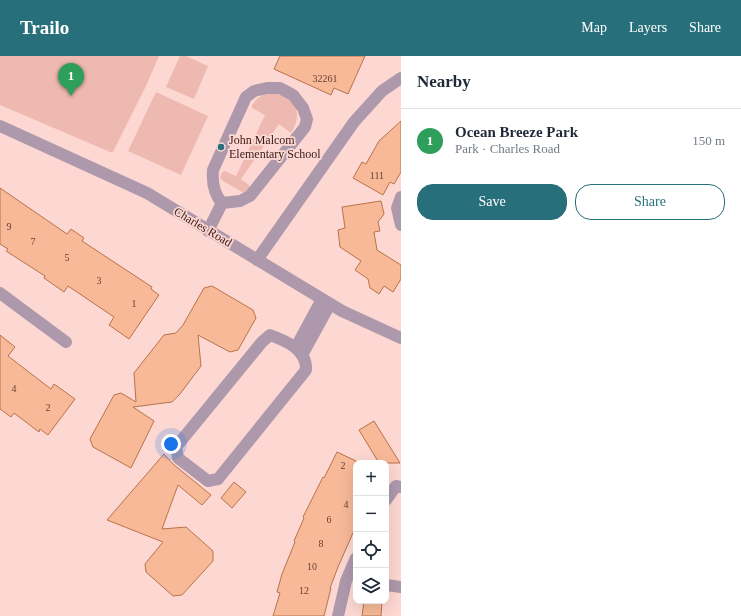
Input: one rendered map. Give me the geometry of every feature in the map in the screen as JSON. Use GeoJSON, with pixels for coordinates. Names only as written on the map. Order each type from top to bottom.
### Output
{"type":"FeatureCollection","features":[{"type":"Feature","properties":{"kind":"street"},"geometry":{"type":"LineString","coordinates":[[257,260],[354,122],[382,91],[401,78]]}},
{"type":"Feature","properties":{"kind":"street"},"geometry":{"type":"LineString","coordinates":[[268,88],[280,88],[293,95],[303,108],[307,118],[305,127],[250,196],[240,201],[222,203],[219,200],[212,179],[214,170],[246,97],[254,91],[268,88]]}},
{"type":"Feature","properties":{"kind":"street","name":"Charles Road"},"geometry":{"type":"LineString","coordinates":[[0,126],[147,193],[342,311],[400,334]]}},
{"type":"Feature","properties":{"kind":"street"},"geometry":{"type":"LineString","coordinates":[[401,197],[397,208],[401,225]]}},
{"type":"Feature","properties":{"kind":"street"},"geometry":{"type":"LineString","coordinates":[[208,231],[222,203]]}},
{"type":"Feature","properties":{"kind":"street"},"geometry":{"type":"LineString","coordinates":[[0,293],[66,342]]}},
{"type":"Feature","properties":{"kind":"street"},"geometry":{"type":"LineString","coordinates":[[299,351],[326,302]]}},
{"type":"Feature","properties":{"kind":"street"},"geometry":{"type":"LineString","coordinates":[[270,335],[287,342],[299,351],[307,362],[306,370],[218,479],[208,481],[178,458],[176,447],[262,342],[270,335]]}},
{"type":"Feature","properties":{"kind":"street"},"geometry":{"type":"LineString","coordinates":[[389,497],[399,487]]}},
{"type":"Feature","properties":{"kind":"street"},"geometry":{"type":"LineString","coordinates":[[338,616],[351,581],[354,568]]}},
{"type":"Feature","properties":{"kind":"street"},"geometry":{"type":"LineString","coordinates":[[389,585],[401,587]]}},
{"type":"Feature","properties":{"kind":"shaded area"},"geometry":{"type":"Polygon","coordinates":[[[0,56],[159,56],[146,86],[113,152],[110,152],[0,105],[0,56]]]}},
{"type":"Feature","properties":{"kind":"shaded area"},"geometry":{"type":"Polygon","coordinates":[[[180,56],[186,56],[208,66],[194,99],[166,87],[180,56]]]}},
{"type":"Feature","properties":{"kind":"shaded area"},"geometry":{"type":"Polygon","coordinates":[[[156,92],[208,116],[181,175],[128,151],[156,92]]]}},
{"type":"Feature","properties":{"kind":"shaded area"},"geometry":{"type":"Polygon","coordinates":[[[266,93],[280,93],[288,97],[292,101],[297,111],[296,122],[291,133],[279,124],[241,179],[249,185],[250,188],[244,193],[220,178],[222,172],[225,171],[236,176],[265,115],[252,108],[252,105],[257,99],[266,93]]]}},
{"type":"Feature","properties":{"kind":"building"},"geometry":{"type":"Polygon","coordinates":[[[280,56],[365,56],[348,94],[334,88],[331,95],[274,69],[280,56]]]}},
{"type":"Feature","properties":{"kind":"building"},"geometry":{"type":"Polygon","coordinates":[[[401,121],[401,172],[394,184],[390,182],[383,195],[353,178],[362,162],[366,164],[379,141],[401,121]]]}},
{"type":"Feature","properties":{"kind":"building"},"geometry":{"type":"Polygon","coordinates":[[[0,188],[67,234],[71,229],[84,238],[82,241],[152,287],[151,289],[159,295],[129,339],[109,325],[114,317],[68,286],[64,292],[44,278],[45,276],[6,251],[8,249],[0,244],[0,188]]]}},
{"type":"Feature","properties":{"kind":"building"},"geometry":{"type":"Polygon","coordinates":[[[381,201],[384,214],[378,222],[380,231],[374,232],[377,250],[401,265],[401,279],[393,292],[384,286],[379,294],[370,288],[368,279],[355,270],[361,261],[340,247],[338,230],[345,228],[342,207],[381,201]]]}},
{"type":"Feature","properties":{"kind":"building"},"geometry":{"type":"Polygon","coordinates":[[[212,286],[253,310],[256,318],[238,350],[230,352],[198,335],[201,366],[180,394],[172,402],[133,407],[154,421],[131,468],[93,447],[90,439],[114,395],[121,393],[136,402],[134,373],[164,335],[176,333],[183,325],[204,288],[212,286]]]}},
{"type":"Feature","properties":{"kind":"building"},"geometry":{"type":"Polygon","coordinates":[[[0,335],[15,347],[8,356],[51,389],[54,384],[75,399],[48,435],[40,429],[39,432],[14,413],[11,417],[0,409],[0,335]]]}},
{"type":"Feature","properties":{"kind":"building"},"geometry":{"type":"Polygon","coordinates":[[[374,421],[400,463],[389,463],[389,460],[377,460],[359,430],[374,421]]]}},
{"type":"Feature","properties":{"kind":"building"},"geometry":{"type":"Polygon","coordinates":[[[337,452],[354,460],[353,533],[330,588],[324,616],[273,616],[280,593],[277,592],[282,574],[295,542],[294,541],[304,518],[303,517],[323,477],[324,478],[337,452]]]}},
{"type":"Feature","properties":{"kind":"building"},"geometry":{"type":"Polygon","coordinates":[[[164,454],[173,464],[211,495],[202,505],[178,485],[162,529],[186,527],[213,551],[213,561],[182,595],[173,596],[146,572],[145,564],[163,542],[107,520],[164,454]]]}},
{"type":"Feature","properties":{"kind":"building"},"geometry":{"type":"Polygon","coordinates":[[[234,482],[246,492],[232,508],[221,498],[234,482]]]}},
{"type":"Feature","properties":{"kind":"building"},"geometry":{"type":"Polygon","coordinates":[[[364,604],[382,604],[381,616],[362,616],[364,604]]]}},
{"type":"Feature","properties":{"kind":"place","name":"Ocean Breeze Park"},"geometry":{"type":"Point","coordinates":[71,96]}},
{"type":"Feature","properties":{"kind":"place","name":"John Malcom Elementary School"},"geometry":{"type":"Point","coordinates":[221,147]}}]}
